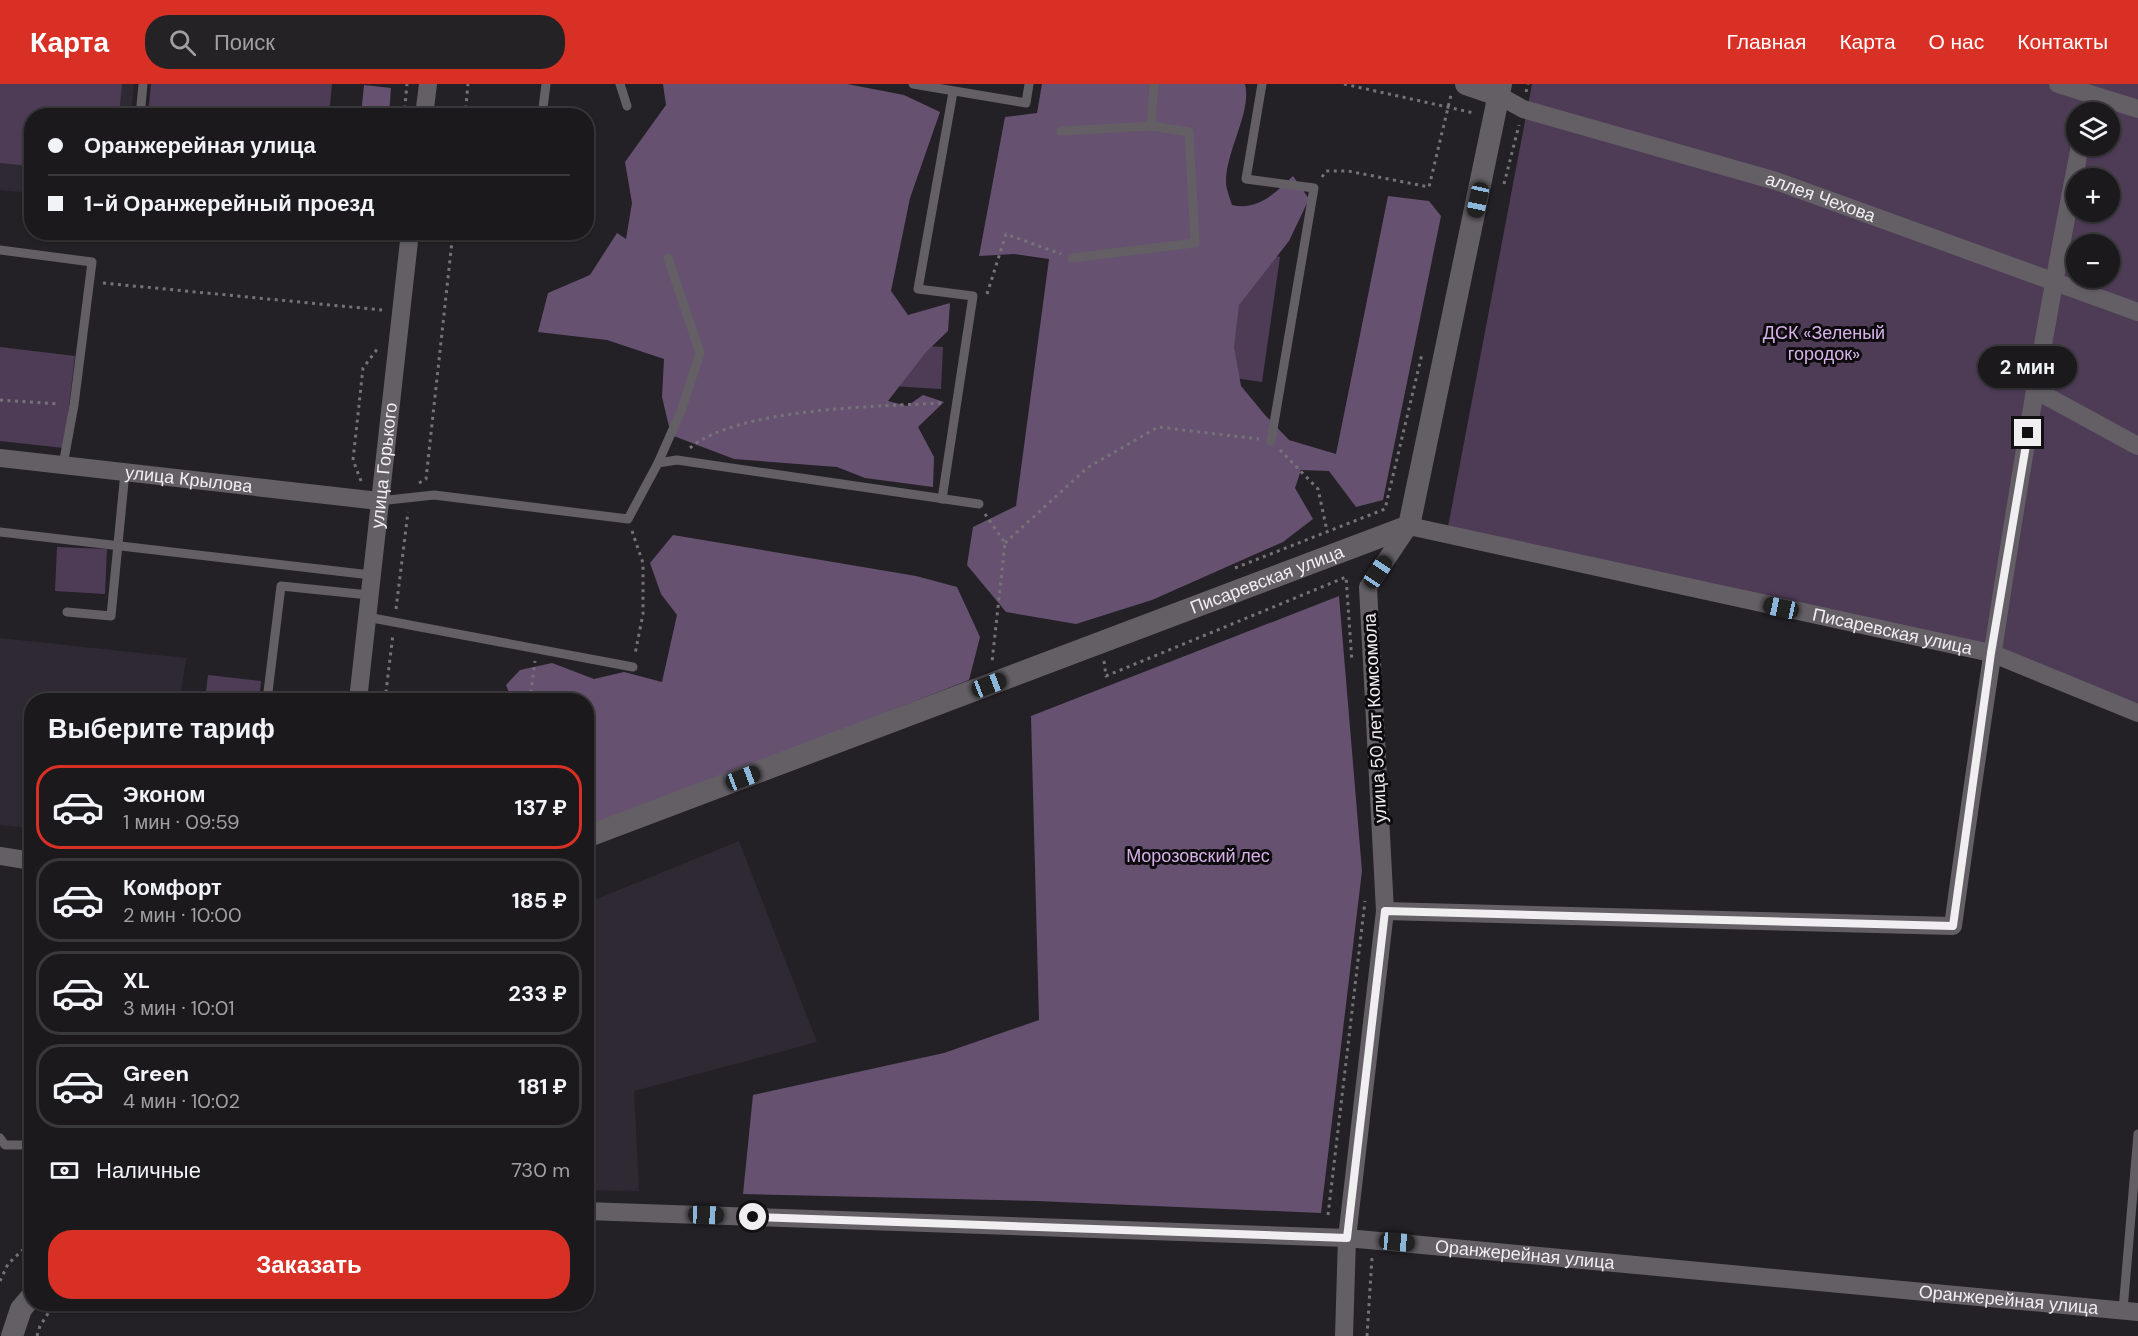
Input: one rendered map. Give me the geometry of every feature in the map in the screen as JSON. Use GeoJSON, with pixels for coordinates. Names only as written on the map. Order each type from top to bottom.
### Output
{"type":"FeatureCollection","features":[{"type":"Feature","properties":{"kind":"street"},"geometry":{"type":"LineString","coordinates":[[425,108],[428,84]]}},
{"type":"Feature","properties":{"kind":"street"},"geometry":{"type":"LineString","coordinates":[[1466,84],[1499,90]]}},
{"type":"Feature","properties":{"kind":"street"},"geometry":{"type":"LineString","coordinates":[[2058,84],[2089,98],[2138,109]]}},
{"type":"Feature","properties":{"kind":"street","name":"аллея Чехова"},"geometry":{"type":"LineString","coordinates":[[1499,90],[1523,109],[1776,181],[2138,312]]}},
{"type":"Feature","properties":{"kind":"street","name":"улица 50 лет Комсомола"},"geometry":{"type":"LineString","coordinates":[[1344,1336],[1347,1238],[1385,911],[1368,587],[1408,526],[1499,90]]}},
{"type":"Feature","properties":{"kind":"street"},"geometry":{"type":"LineString","coordinates":[[1385,911],[1953,926],[1991,653],[2053,282],[2078,156]]}},
{"type":"Feature","properties":{"kind":"street","name":"улица Горького"},"geometry":{"type":"LineString","coordinates":[[359,693],[371,574],[370,500],[409,240]]}},
{"type":"Feature","properties":{"kind":"street"},"geometry":{"type":"LineString","coordinates":[[2035,390],[2138,446]]}},
{"type":"Feature","properties":{"kind":"street","name":"улица Крылова"},"geometry":{"type":"LineString","coordinates":[[0,458],[370,500]]}},
{"type":"Feature","properties":{"kind":"street","name":"Писаревская улица"},"geometry":{"type":"LineString","coordinates":[[594,834],[1408,526],[1991,653],[2138,713]]}},
{"type":"Feature","properties":{"kind":"street"},"geometry":{"type":"LineString","coordinates":[[0,856],[24,860]]}},
{"type":"Feature","properties":{"kind":"street","name":"Оранжерейная улица"},"geometry":{"type":"LineString","coordinates":[[594,1211],[1347,1238],[2131,1311]]}},
{"type":"Feature","properties":{"kind":"street"},"geometry":{"type":"LineString","coordinates":[[12,1336],[24,1305]]}},
{"type":"Feature","properties":{"kind":"lane"},"geometry":{"type":"LineString","coordinates":[[141,108],[143,84]]}},
{"type":"Feature","properties":{"kind":"lane"},"geometry":{"type":"LineString","coordinates":[[543,108],[546,84]]}},
{"type":"Feature","properties":{"kind":"lane"},"geometry":{"type":"LineString","coordinates":[[620,84],[627,106]]}},
{"type":"Feature","properties":{"kind":"lane"},"geometry":{"type":"LineString","coordinates":[[913,84],[1026,103],[1029,84]]}},
{"type":"Feature","properties":{"kind":"lane"},"geometry":{"type":"LineString","coordinates":[[1152,126],[1154,84]]}},
{"type":"Feature","properties":{"kind":"lane"},"geometry":{"type":"LineString","coordinates":[[1262,84],[1246,179],[1314,188],[1271,441]]}},
{"type":"Feature","properties":{"kind":"lane"},"geometry":{"type":"LineString","coordinates":[[942,499],[973,296],[918,289],[953,92]]}},
{"type":"Feature","properties":{"kind":"lane"},"geometry":{"type":"LineString","coordinates":[[1061,131],[1152,126],[1189,132],[1195,243],[1072,258]]}},
{"type":"Feature","properties":{"kind":"lane"},"geometry":{"type":"LineString","coordinates":[[0,250],[92,262],[74,405],[63,465]]}},
{"type":"Feature","properties":{"kind":"lane"},"geometry":{"type":"LineString","coordinates":[[370,500],[434,495],[627,519],[658,463],[681,411],[700,353],[668,258]]}},
{"type":"Feature","properties":{"kind":"lane"},"geometry":{"type":"LineString","coordinates":[[658,463],[677,460],[979,504]]}},
{"type":"Feature","properties":{"kind":"lane"},"geometry":{"type":"LineString","coordinates":[[67,612],[111,616],[125,472]]}},
{"type":"Feature","properties":{"kind":"lane"},"geometry":{"type":"LineString","coordinates":[[0,532],[371,574]]}},
{"type":"Feature","properties":{"kind":"lane"},"geometry":{"type":"LineString","coordinates":[[268,693],[281,586],[369,595]]}},
{"type":"Feature","properties":{"kind":"lane"},"geometry":{"type":"LineString","coordinates":[[367,617],[633,667]]}},
{"type":"Feature","properties":{"kind":"lane"},"geometry":{"type":"LineString","coordinates":[[2131,1311],[2138,1134]]}},
{"type":"Feature","properties":{"kind":"lane"},"geometry":{"type":"LineString","coordinates":[[0,1138],[5,1145],[24,1145]]}},
{"type":"Feature","properties":{"kind":"path"},"geometry":{"type":"LineString","coordinates":[[405,108],[408,84]]}},
{"type":"Feature","properties":{"kind":"path"},"geometry":{"type":"LineString","coordinates":[[466,108],[468,84]]}},
{"type":"Feature","properties":{"kind":"path"},"geometry":{"type":"LineString","coordinates":[[1344,84],[1479,114]]}},
{"type":"Feature","properties":{"kind":"path"},"geometry":{"type":"LineString","coordinates":[[1314,188],[1326,171],[1348,171],[1429,188],[1454,84]]}},
{"type":"Feature","properties":{"kind":"path"},"geometry":{"type":"LineString","coordinates":[[1504,184],[1523,109]]}},
{"type":"Feature","properties":{"kind":"path"},"geometry":{"type":"LineString","coordinates":[[973,296],[987,296],[1006,234],[1072,258]]}},
{"type":"Feature","properties":{"kind":"path"},"geometry":{"type":"LineString","coordinates":[[386,693],[411,486],[426,479],[452,240]]}},
{"type":"Feature","properties":{"kind":"path"},"geometry":{"type":"LineString","coordinates":[[89,282],[382,310]]}},
{"type":"Feature","properties":{"kind":"path"},"geometry":{"type":"LineString","coordinates":[[381,319],[384,299]]}},
{"type":"Feature","properties":{"kind":"path"},"geometry":{"type":"LineString","coordinates":[[370,500],[353,460],[363,368],[378,348],[379,338]]}},
{"type":"Feature","properties":{"kind":"path"},"geometry":{"type":"LineString","coordinates":[[1228,571],[1385,509],[1424,346]]}},
{"type":"Feature","properties":{"kind":"path"},"geometry":{"type":"LineString","coordinates":[[0,400],[74,405]]}},
{"type":"Feature","properties":{"kind":"path"},"geometry":{"type":"LineString","coordinates":[[677,460],[701,439],[778,416],[849,407],[957,402]]}},
{"type":"Feature","properties":{"kind":"path"},"geometry":{"type":"LineString","coordinates":[[1005,543],[1088,468],[1158,427],[1271,441],[1318,489],[1327,532]]}},
{"type":"Feature","properties":{"kind":"path"},"geometry":{"type":"LineString","coordinates":[[979,504],[1005,543],[992,662]]}},
{"type":"Feature","properties":{"kind":"path"},"geometry":{"type":"LineString","coordinates":[[627,519],[643,563],[643,614],[633,667]]}},
{"type":"Feature","properties":{"kind":"path"},"geometry":{"type":"LineString","coordinates":[[1106,676],[1346,577],[1353,671]]}},
{"type":"Feature","properties":{"kind":"path"},"geometry":{"type":"LineString","coordinates":[[531,693],[537,649]]}},
{"type":"Feature","properties":{"kind":"path"},"geometry":{"type":"LineString","coordinates":[[981,666],[1003,658]]}},
{"type":"Feature","properties":{"kind":"path"},"geometry":{"type":"LineString","coordinates":[[1328,1215],[1366,894]]}},
{"type":"Feature","properties":{"kind":"path"},"geometry":{"type":"LineString","coordinates":[[0,1281],[8,1264],[24,1249]]}},
{"type":"Feature","properties":{"kind":"path"},"geometry":{"type":"LineString","coordinates":[[1367,1336],[1372,1258]]}},
{"type":"Feature","properties":{"kind":"path"},"geometry":{"type":"LineString","coordinates":[[38,1336],[40,1326],[50,1311]]}},
{"type":"Feature","properties":{"kind":"shaded area"},"geometry":{"type":"Polygon","coordinates":[[[0,84],[134,84],[132,108],[24,108],[24,192],[0,190],[0,84]]]}},
{"type":"Feature","properties":{"kind":"shaded area"},"geometry":{"type":"Polygon","coordinates":[[[0,638],[186,658],[181,693],[24,693],[24,827],[0,825],[0,638]]]}},
{"type":"Feature","properties":{"kind":"shaded area"},"geometry":{"type":"Polygon","coordinates":[[[739,841],[817,1042],[634,1091],[639,1191],[594,1190],[594,900],[739,841]]]}},
{"type":"Feature","properties":{"kind":"green space"},"geometry":{"type":"Polygon","coordinates":[[[0,84],[122,84],[120,108],[24,108],[24,165],[0,163],[0,84]]]}},
{"type":"Feature","properties":{"kind":"green space"},"geometry":{"type":"Polygon","coordinates":[[[151,84],[332,84],[330,108],[149,108],[151,84]]]}},
{"type":"Feature","properties":{"kind":"green space"},"geometry":{"type":"Polygon","coordinates":[[[663,84],[847,84],[904,95],[940,112],[910,198],[891,291],[908,315],[950,303],[948,331],[926,352],[888,401],[907,406],[923,395],[944,402],[918,427],[934,457],[933,487],[865,478],[837,467],[734,459],[671,435],[662,397],[664,359],[607,340],[538,332],[548,293],[590,275],[617,233],[626,239],[632,203],[625,162],[666,105],[663,84]]]}},
{"type":"Feature","properties":{"kind":"green space"},"geometry":{"type":"Polygon","coordinates":[[[1042,84],[1245,84],[1245,107],[1227,170],[1226,185],[1232,205],[1258,203],[1273,194],[1293,176],[1309,199],[1289,241],[1239,305],[1234,347],[1241,386],[1289,440],[1336,454],[1388,196],[1429,201],[1441,216],[1383,500],[1356,507],[1329,471],[1301,470],[1295,488],[1313,519],[1283,542],[1152,600],[1076,624],[1006,612],[967,565],[973,527],[1016,506],[1049,259],[1014,254],[979,256],[1005,117],[1037,113],[1042,84]]]}},
{"type":"Feature","properties":{"kind":"green space","name":"ДСК «Зеленый городок»"},"geometry":{"type":"Polygon","coordinates":[[[1532,84],[2138,84],[2138,703],[2000,649],[1448,527],[1532,84]]]}},
{"type":"Feature","properties":{"kind":"green space"},"geometry":{"type":"Polygon","coordinates":[[[364,85],[391,88],[390,108],[362,108],[364,85]]]}},
{"type":"Feature","properties":{"kind":"green space"},"geometry":{"type":"Polygon","coordinates":[[[1218,248],[1280,257],[1262,382],[1200,373],[1218,248]]]}},
{"type":"Feature","properties":{"kind":"green space"},"geometry":{"type":"Polygon","coordinates":[[[892,344],[943,347],[941,389],[890,386],[892,344]]]}},
{"type":"Feature","properties":{"kind":"green space"},"geometry":{"type":"Polygon","coordinates":[[[0,347],[75,356],[64,448],[0,441],[0,347]]]}},
{"type":"Feature","properties":{"kind":"green space"},"geometry":{"type":"Polygon","coordinates":[[[673,535],[916,576],[957,587],[980,637],[969,680],[594,826],[594,693],[509,693],[506,685],[520,670],[552,663],[594,679],[624,672],[662,682],[677,615],[661,594],[650,563],[673,535]]]}},
{"type":"Feature","properties":{"kind":"green space"},"geometry":{"type":"Polygon","coordinates":[[[57,547],[107,549],[105,594],[55,591],[57,547]]]}},
{"type":"Feature","properties":{"kind":"green space","name":"Морозовский лес"},"geometry":{"type":"Polygon","coordinates":[[[1339,596],[1362,871],[1321,1213],[1037,1201],[743,1194],[753,1095],[944,1053],[1039,1020],[1031,716],[1339,596]]]}},
{"type":"Feature","properties":{"kind":"green space"},"geometry":{"type":"Polygon","coordinates":[[[208,675],[261,681],[260,693],[206,693],[208,675]]]}},
{"type":"Feature","properties":{"kind":"route"},"geometry":{"type":"LineString","coordinates":[[753,1217],[1347,1238],[1385,911],[1953,926],[1991,653],[2028,433]]}}]}
